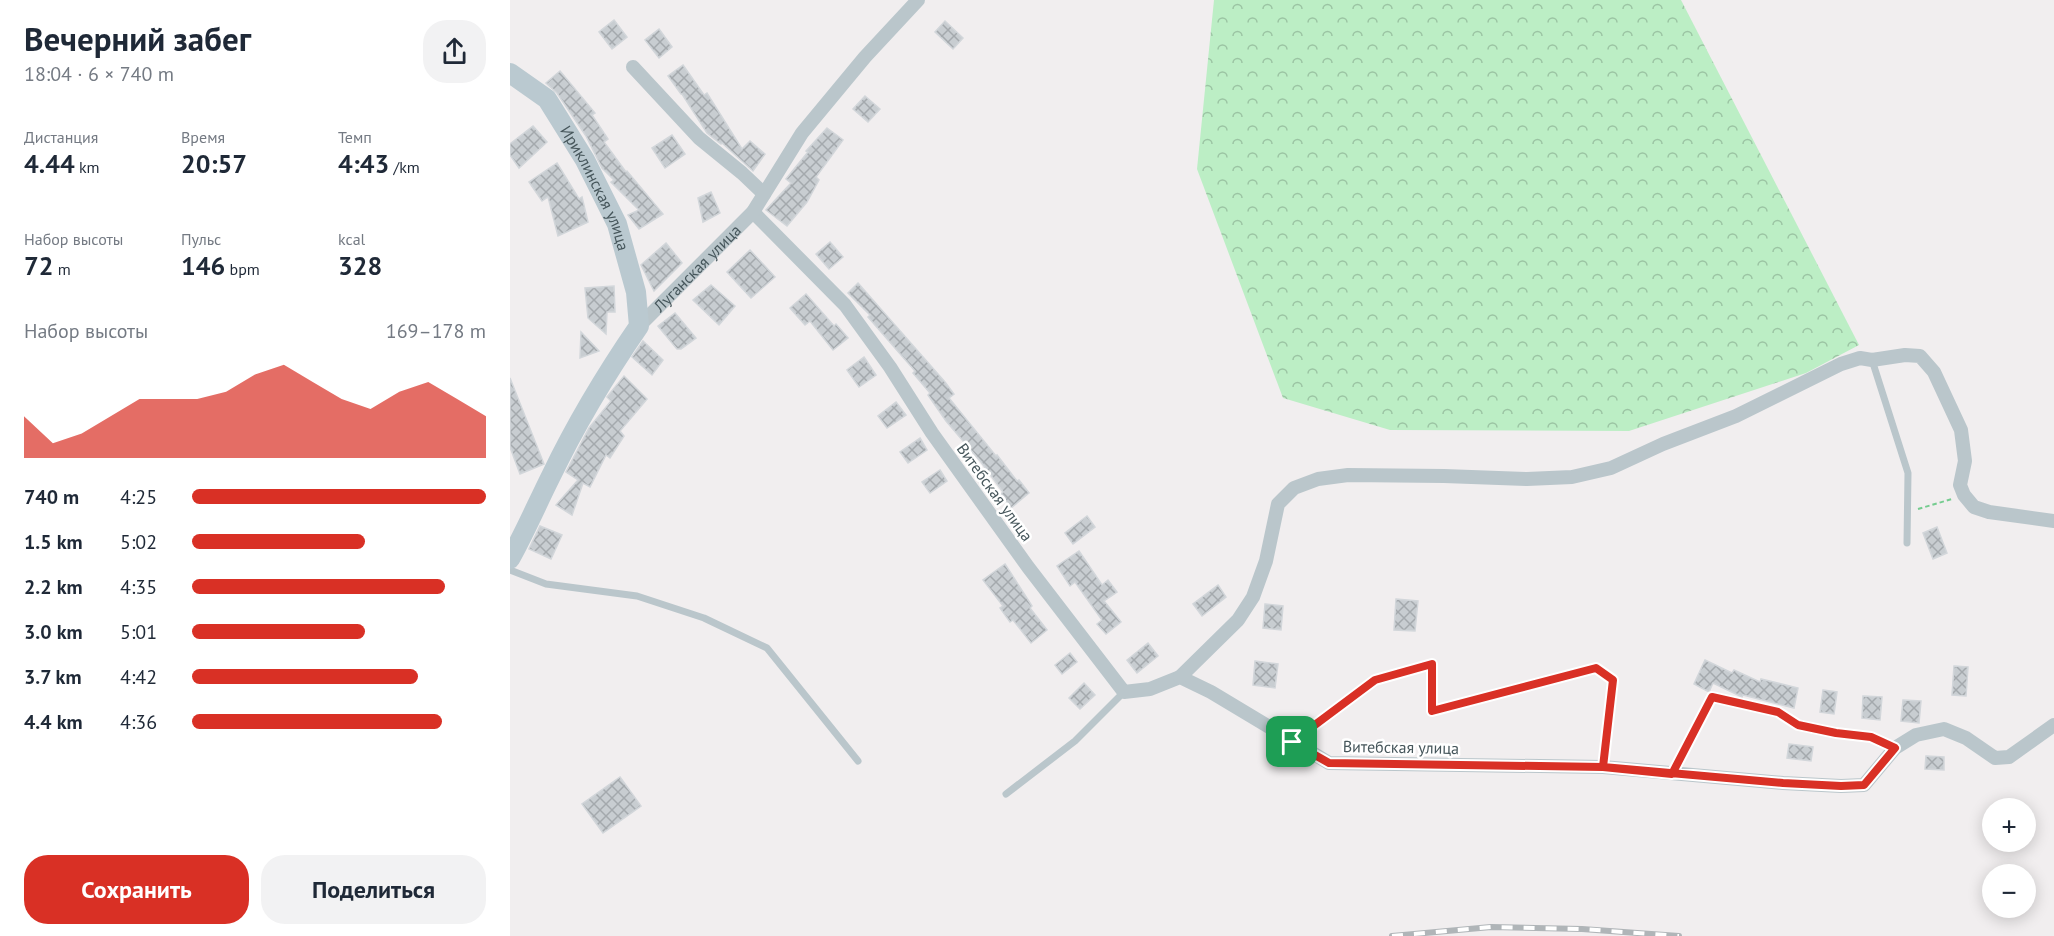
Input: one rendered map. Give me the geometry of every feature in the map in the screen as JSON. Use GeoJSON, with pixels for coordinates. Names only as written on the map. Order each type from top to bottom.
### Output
{"type":"FeatureCollection","features":[{"type":"Feature","properties":{"kind":"street","name":"Луганская улица"},"geometry":{"type":"LineString","coordinates":[[510,559],[529,525],[551,476],[606,374],[639,326],[753,212],[802,133],[865,57],[918,0]]}},
{"type":"Feature","properties":{"kind":"street"},"geometry":{"type":"LineString","coordinates":[[633,67],[699,138],[764,194]]}},
{"type":"Feature","properties":{"kind":"street","name":"Ириклинская улица"},"geometry":{"type":"LineString","coordinates":[[510,73],[547,99],[585,160],[617,224],[636,292],[639,326]]}},
{"type":"Feature","properties":{"kind":"street","name":"Витебская улица"},"geometry":{"type":"LineString","coordinates":[[753,212],[845,304],[890,367],[945,452],[1028,567],[1124,692]]}},
{"type":"Feature","properties":{"kind":"street"},"geometry":{"type":"LineString","coordinates":[[1124,692],[1150,689],[1180,677],[1238,620],[1253,597],[1266,561],[1278,504],[1294,488],[1318,479],[1348,475],[1527,479],[1572,477],[1611,468],[1663,444],[1736,416],[1841,364],[1860,358],[1872,360],[1905,355],[1920,356],[1934,372],[1961,430],[1965,461],[1960,485],[1964,495],[1974,507],[1989,512],[2054,521]]}},
{"type":"Feature","properties":{"kind":"street","name":"Витебская улица"},"geometry":{"type":"LineString","coordinates":[[1180,677],[1211,692],[1329,763],[1603,767],[1818,785],[1864,785],[1895,748],[1916,735],[1944,729],[1966,738],[1995,758],[2009,757],[2054,725]]}},
{"type":"Feature","properties":{"kind":"lane"},"geometry":{"type":"LineString","coordinates":[[1872,360],[1908,473],[1907,543]]}},
{"type":"Feature","properties":{"kind":"lane"},"geometry":{"type":"LineString","coordinates":[[510,570],[546,584],[637,596],[704,618],[767,648],[858,761]]}},
{"type":"Feature","properties":{"kind":"lane"},"geometry":{"type":"LineString","coordinates":[[1292,742],[1375,680],[1432,664],[1432,711],[1596,668],[1613,680],[1603,767]]}},
{"type":"Feature","properties":{"kind":"lane"},"geometry":{"type":"LineString","coordinates":[[1006,794],[1075,741],[1124,692]]}},
{"type":"Feature","properties":{"kind":"lane"},"geometry":{"type":"LineString","coordinates":[[1672,774],[1712,697],[1778,712],[1798,725],[1871,737],[1895,748]]}},
{"type":"Feature","properties":{"kind":"path"},"geometry":{"type":"LineString","coordinates":[[1907,512],[1964,495]]}},
{"type":"Feature","properties":{"kind":"green space"},"geometry":{"type":"Polygon","coordinates":[[[1214,0],[1681,0],[1859,345],[1806,373],[1629,431],[1390,430],[1283,398],[1197,169],[1214,0]]]}},
{"type":"Feature","properties":{"kind":"building"},"geometry":{"type":"Polygon","coordinates":[[[614,20],[627,37],[612,49],[599,32],[614,20]]]}},
{"type":"Feature","properties":{"kind":"building"},"geometry":{"type":"Polygon","coordinates":[[[945,21],[963,38],[953,49],[935,32],[945,21]]]}},
{"type":"Feature","properties":{"kind":"building"},"geometry":{"type":"Polygon","coordinates":[[[659,29],[672,47],[659,58],[645,40],[659,29]]]}},
{"type":"Feature","properties":{"kind":"building"},"geometry":{"type":"Polygon","coordinates":[[[683,65],[704,95],[707,93],[742,149],[750,141],[765,154],[753,171],[722,143],[707,133],[668,76],[683,65]]]}},
{"type":"Feature","properties":{"kind":"building"},"geometry":{"type":"Polygon","coordinates":[[[560,71],[595,113],[592,115],[608,139],[604,142],[626,172],[663,214],[639,229],[628,215],[639,210],[611,182],[614,180],[602,168],[586,136],[557,93],[546,83],[560,71]]]}},
{"type":"Feature","properties":{"kind":"building"},"geometry":{"type":"Polygon","coordinates":[[[865,96],[880,109],[868,122],[853,109],[865,96]]]}},
{"type":"Feature","properties":{"kind":"building"},"geometry":{"type":"Polygon","coordinates":[[[533,126],[547,142],[519,168],[510,155],[510,144],[533,126]]]}},
{"type":"Feature","properties":{"kind":"building"},"geometry":{"type":"Polygon","coordinates":[[[827,128],[843,140],[816,177],[819,180],[807,202],[787,226],[766,210],[791,183],[786,179],[808,152],[806,151],[827,128]]]}},
{"type":"Feature","properties":{"kind":"building"},"geometry":{"type":"Polygon","coordinates":[[[672,135],[685,154],[665,168],[652,148],[672,135]]]}},
{"type":"Feature","properties":{"kind":"building"},"geometry":{"type":"Polygon","coordinates":[[[557,163],[579,199],[582,197],[588,222],[558,236],[548,197],[542,201],[529,182],[557,163]]]}},
{"type":"Feature","properties":{"kind":"building"},"geometry":{"type":"Polygon","coordinates":[[[711,192],[720,213],[703,222],[698,198],[711,192]]]}},
{"type":"Feature","properties":{"kind":"building"},"geometry":{"type":"Polygon","coordinates":[[[830,242],[843,257],[829,269],[816,254],[830,242]]]}},
{"type":"Feature","properties":{"kind":"building"},"geometry":{"type":"Polygon","coordinates":[[[666,243],[682,263],[654,291],[641,265],[666,243]]]}},
{"type":"Feature","properties":{"kind":"building"},"geometry":{"type":"Polygon","coordinates":[[[750,250],[775,277],[751,298],[727,272],[750,250]]]}},
{"type":"Feature","properties":{"kind":"building"},"geometry":{"type":"Polygon","coordinates":[[[858,283],[945,382],[954,394],[949,398],[1029,493],[1011,508],[1001,494],[1003,492],[981,462],[946,421],[928,395],[930,393],[913,373],[915,371],[868,317],[870,315],[848,293],[858,283]]]}},
{"type":"Feature","properties":{"kind":"building"},"geometry":{"type":"Polygon","coordinates":[[[711,285],[735,306],[719,325],[693,300],[711,285]]]}},
{"type":"Feature","properties":{"kind":"building"},"geometry":{"type":"Polygon","coordinates":[[[614,286],[615,312],[607,312],[606,334],[588,318],[585,288],[614,286]]]}},
{"type":"Feature","properties":{"kind":"building"},"geometry":{"type":"Polygon","coordinates":[[[806,294],[834,326],[836,324],[848,338],[833,350],[810,321],[805,325],[790,308],[806,294]]]}},
{"type":"Feature","properties":{"kind":"building"},"geometry":{"type":"Polygon","coordinates":[[[675,313],[696,338],[681,349],[677,349],[658,326],[675,313]]]}},
{"type":"Feature","properties":{"kind":"building"},"geometry":{"type":"Polygon","coordinates":[[[581,332],[599,351],[580,358],[581,332]]]}},
{"type":"Feature","properties":{"kind":"building"},"geometry":{"type":"Polygon","coordinates":[[[643,341],[663,360],[652,375],[632,357],[643,341]]]}},
{"type":"Feature","properties":{"kind":"building"},"geometry":{"type":"Polygon","coordinates":[[[864,357],[876,375],[859,387],[847,370],[864,357]]]}},
{"type":"Feature","properties":{"kind":"building"},"geometry":{"type":"Polygon","coordinates":[[[624,376],[647,399],[620,431],[624,436],[610,458],[606,455],[590,487],[583,483],[572,515],[556,505],[578,480],[566,472],[589,428],[611,401],[607,397],[624,376]]]}},
{"type":"Feature","properties":{"kind":"building"},"geometry":{"type":"Polygon","coordinates":[[[510,378],[544,464],[520,474],[510,447],[510,378]]]}},
{"type":"Feature","properties":{"kind":"building"},"geometry":{"type":"Polygon","coordinates":[[[896,402],[906,415],[887,428],[878,416],[896,402]]]}},
{"type":"Feature","properties":{"kind":"building"},"geometry":{"type":"Polygon","coordinates":[[[920,438],[927,450],[908,463],[900,452],[920,438]]]}},
{"type":"Feature","properties":{"kind":"building"},"geometry":{"type":"Polygon","coordinates":[[[940,470],[947,481],[930,493],[922,482],[940,470]]]}},
{"type":"Feature","properties":{"kind":"building"},"geometry":{"type":"Polygon","coordinates":[[[1087,516],[1095,527],[1073,544],[1065,533],[1087,516]]]}},
{"type":"Feature","properties":{"kind":"building"},"geometry":{"type":"Polygon","coordinates":[[[540,526],[562,535],[551,559],[529,549],[540,526]]]}},
{"type":"Feature","properties":{"kind":"building"},"geometry":{"type":"Polygon","coordinates":[[[1937,527],[1947,553],[1933,559],[1923,533],[1937,527]]]}},
{"type":"Feature","properties":{"kind":"building"},"geometry":{"type":"Polygon","coordinates":[[[1079,551],[1102,585],[1108,580],[1117,592],[1104,601],[1121,622],[1106,634],[1097,624],[1102,620],[1075,582],[1070,586],[1057,566],[1079,551]]]}},
{"type":"Feature","properties":{"kind":"building"},"geometry":{"type":"Polygon","coordinates":[[[1005,564],[1032,606],[1030,608],[1047,630],[1031,643],[1013,620],[1010,622],[1000,608],[1003,606],[983,580],[1005,564]]]}},
{"type":"Feature","properties":{"kind":"building"},"geometry":{"type":"Polygon","coordinates":[[[1218,585],[1226,597],[1202,616],[1193,604],[1218,585]]]}},
{"type":"Feature","properties":{"kind":"building"},"geometry":{"type":"Polygon","coordinates":[[[1396,599],[1418,601],[1415,631],[1394,630],[1396,599]]]}},
{"type":"Feature","properties":{"kind":"building"},"geometry":{"type":"Polygon","coordinates":[[[1265,604],[1283,606],[1281,630],[1263,628],[1265,604]]]}},
{"type":"Feature","properties":{"kind":"building"},"geometry":{"type":"Polygon","coordinates":[[[1148,643],[1158,656],[1137,673],[1127,660],[1148,643]]]}},
{"type":"Feature","properties":{"kind":"building"},"geometry":{"type":"Polygon","coordinates":[[[1070,653],[1077,662],[1062,674],[1055,665],[1070,653]]]}},
{"type":"Feature","properties":{"kind":"building"},"geometry":{"type":"Polygon","coordinates":[[[1705,660],[1732,673],[1734,670],[1760,682],[1761,679],[1798,688],[1794,708],[1743,695],[1742,697],[1713,683],[1709,692],[1694,684],[1705,660]]]}},
{"type":"Feature","properties":{"kind":"building"},"geometry":{"type":"Polygon","coordinates":[[[1255,661],[1278,664],[1275,688],[1253,685],[1255,661]]]}},
{"type":"Feature","properties":{"kind":"building"},"geometry":{"type":"Polygon","coordinates":[[[1954,666],[1968,667],[1966,696],[1952,695],[1954,666]]]}},
{"type":"Feature","properties":{"kind":"building"},"geometry":{"type":"Polygon","coordinates":[[[1084,683],[1095,695],[1080,709],[1069,698],[1084,683]]]}},
{"type":"Feature","properties":{"kind":"building"},"geometry":{"type":"Polygon","coordinates":[[[1823,690],[1837,692],[1834,714],[1820,712],[1823,690]]]}},
{"type":"Feature","properties":{"kind":"building"},"geometry":{"type":"Polygon","coordinates":[[[1863,696],[1882,697],[1880,720],[1862,718],[1863,696]]]}},
{"type":"Feature","properties":{"kind":"building"},"geometry":{"type":"Polygon","coordinates":[[[1903,700],[1921,701],[1919,723],[1901,721],[1903,700]]]}},
{"type":"Feature","properties":{"kind":"building"},"geometry":{"type":"Polygon","coordinates":[[[1789,744],[1813,747],[1811,761],[1787,758],[1789,744]]]}},
{"type":"Feature","properties":{"kind":"building"},"geometry":{"type":"Polygon","coordinates":[[[1926,756],[1944,757],[1944,770],[1925,769],[1926,756]]]}},
{"type":"Feature","properties":{"kind":"building"},"geometry":{"type":"Polygon","coordinates":[[[620,777],[641,806],[603,833],[582,804],[620,777]]]}},
{"type":"Feature","properties":{"kind":"railway"},"geometry":{"type":"LineString","coordinates":[[1392,936],[1491,927],[1582,929],[1679,936]]}},
{"type":"Feature","properties":{"kind":"route"},"geometry":{"type":"LineString","coordinates":[[1292,742],[1329,763],[1603,767],[1672,774],[1733,779],[1841,786],[1864,785],[1895,748],[1871,737],[1798,725],[1778,712],[1712,697],[1672,774],[1603,767],[1613,680],[1596,668],[1432,711],[1432,664],[1375,680],[1292,742]]}}]}
